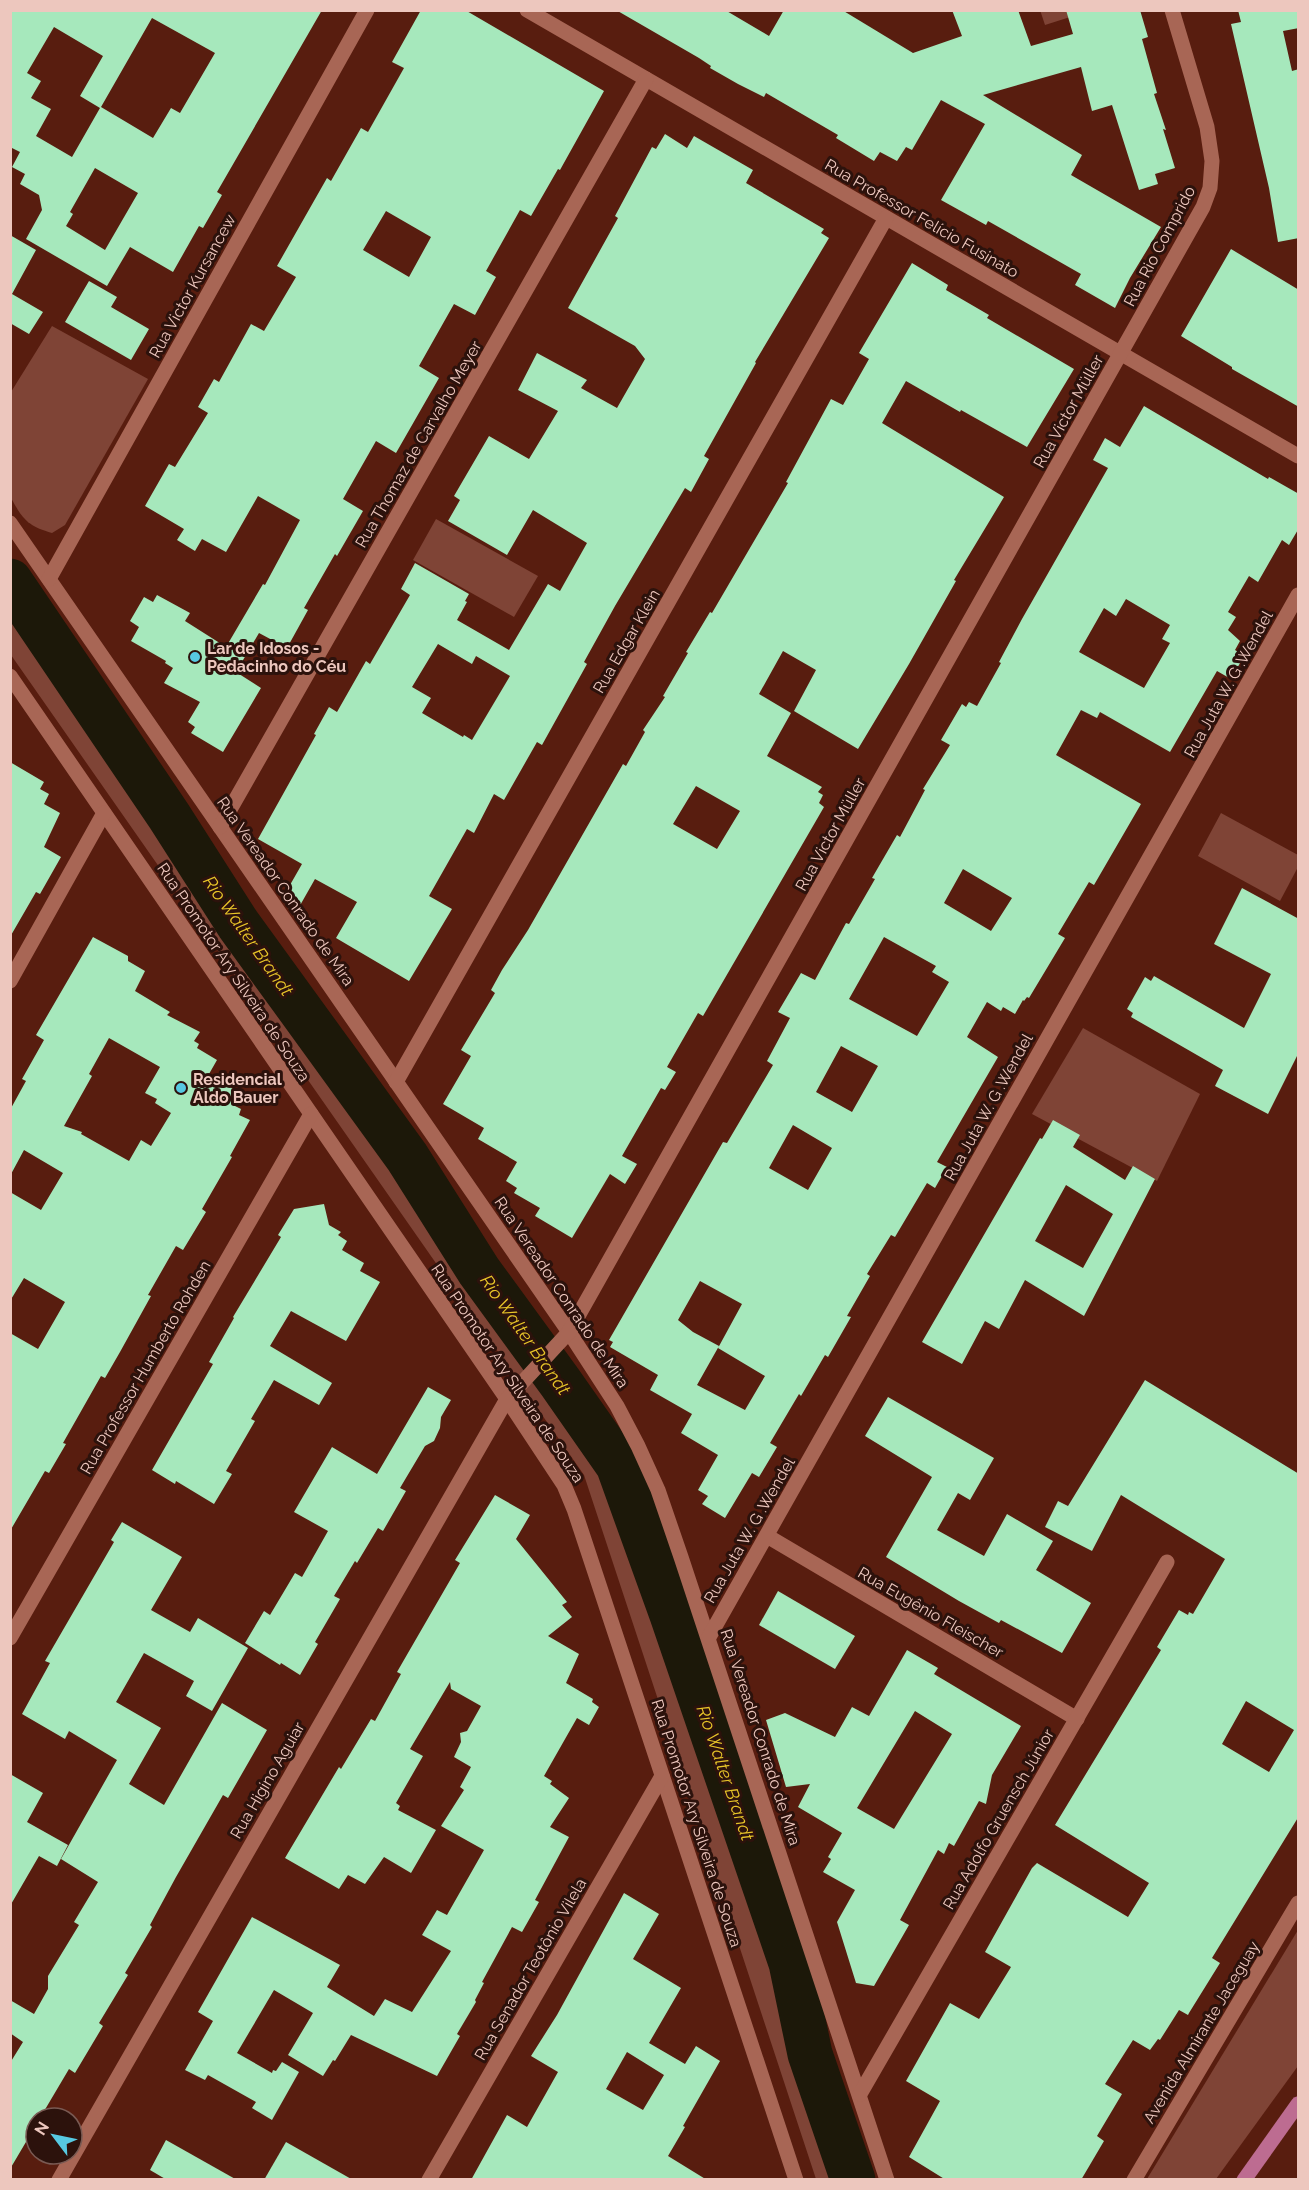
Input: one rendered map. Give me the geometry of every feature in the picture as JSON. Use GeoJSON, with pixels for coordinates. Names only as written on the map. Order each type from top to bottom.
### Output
{"type":"FeatureCollection","features":[{"type":"Feature","properties":{"kind":"main road"},"geometry":{"type":"LineString","coordinates":[[1244,2180],[1299,2104]]}},
{"type":"Feature","properties":{"kind":"street","name":"Rua Victor Kursancew"},"geometry":{"type":"LineString","coordinates":[[49,579],[368,10]]}},
{"type":"Feature","properties":{"kind":"street","name":"Rua Professor Felício Fusinato"},"geometry":{"type":"LineString","coordinates":[[527,10],[1299,456]]}},
{"type":"Feature","properties":{"kind":"street","name":"Rua Rio Comprido"},"geometry":{"type":"LineString","coordinates":[[1121,354],[1192,228],[1210,188],[1212,161],[1207,127],[1172,10]]}},
{"type":"Feature","properties":{"kind":"street","name":"Rua Thomaz de Carvalho Meyer"},"geometry":{"type":"LineString","coordinates":[[220,827],[646,79]]}},
{"type":"Feature","properties":{"kind":"street","name":"Rua Edgar Klein"},"geometry":{"type":"LineString","coordinates":[[396,1082],[886,218]]}},
{"type":"Feature","properties":{"kind":"street","name":"Rua Victor Müller"},"geometry":{"type":"LineString","coordinates":[[507,1399],[569,1332],[1121,354]]}},
{"type":"Feature","properties":{"kind":"street","name":"Rua Vereador Conrado de Mira"},"geometry":{"type":"LineString","coordinates":[[10,523],[569,1332],[617,1406],[658,1490],[709,1637],[887,2180]]}},
{"type":"Feature","properties":{"kind":"street","name":"Rua Juta W. G .Wendel"},"geometry":{"type":"LineString","coordinates":[[709,1637],[1299,595]]}},
{"type":"Feature","properties":{"kind":"street","name":"Rua Promotor Ary Silveira de Souza"},"geometry":{"type":"LineString","coordinates":[[10,676],[564,1485],[574,1509],[662,1776],[791,2175]]}},
{"type":"Feature","properties":{"kind":"street"},"geometry":{"type":"LineString","coordinates":[[10,981],[104,813]]}},
{"type":"Feature","properties":{"kind":"street","name":"Rua Professor Humberto Rohden"},"geometry":{"type":"LineString","coordinates":[[10,1638],[311,1114]]}},
{"type":"Feature","properties":{"kind":"street","name":"Rua Higino Aguiar"},"geometry":{"type":"LineString","coordinates":[[59,2180],[507,1399]]}},
{"type":"Feature","properties":{"kind":"street","name":"Rua Eugênio Fleischer"},"geometry":{"type":"LineString","coordinates":[[767,1536],[1077,1719]]}},
{"type":"Feature","properties":{"kind":"street","name":"Rua Adolfo Gruensch Júnior"},"geometry":{"type":"LineString","coordinates":[[860,2094],[1167,1562]]}},
{"type":"Feature","properties":{"kind":"street","name":"Rua Senador Teotônio Vilela"},"geometry":{"type":"LineString","coordinates":[[429,2180],[662,1776]]}},
{"type":"Feature","properties":{"kind":"street","name":"Avenida Almirante Jaceguay"},"geometry":{"type":"LineString","coordinates":[[1134,2180],[1299,1903]]}},
{"type":"Feature","properties":{"kind":"shaded area"},"geometry":{"type":"Polygon","coordinates":[[[1040,10],[1089,11],[1045,25],[1040,10]]]}},
{"type":"Feature","properties":{"kind":"shaded area"},"geometry":{"type":"Polygon","coordinates":[[[52,326],[148,379],[65,525],[52,533],[37,528],[27,521],[11,498],[11,392],[52,326]]]}},
{"type":"Feature","properties":{"kind":"shaded area"},"geometry":{"type":"Polygon","coordinates":[[[436,519],[538,576],[514,617],[413,560],[436,519]]]}},
{"type":"Feature","properties":{"kind":"shaded area"},"geometry":{"type":"Polygon","coordinates":[[[10,560],[634,1481],[871,2179],[816,2179],[584,1475],[11,655],[10,560]]]}},
{"type":"Feature","properties":{"kind":"shaded area"},"geometry":{"type":"Polygon","coordinates":[[[1221,813],[1298,855],[1298,867],[1280,901],[1198,856],[1221,813]]]}},
{"type":"Feature","properties":{"kind":"shaded area"},"geometry":{"type":"Polygon","coordinates":[[[1083,1028],[1200,1094],[1157,1181],[1032,1114],[1083,1028]]]}},
{"type":"Feature","properties":{"kind":"shaded area"},"geometry":{"type":"Polygon","coordinates":[[[1298,1930],[1298,2066],[1216,2179],[1147,2179],[1298,1930]]]}},
{"type":"Feature","properties":{"kind":"building"},"geometry":{"type":"Polygon","coordinates":[[[10,10],[322,10],[217,192],[222,195],[203,228],[199,226],[173,272],[130,247],[107,286],[26,239],[42,210],[39,195],[20,184],[25,174],[12,167],[20,152],[10,147],[10,10]],[[152,18],[101,107],[153,138],[171,108],[180,113],[215,53],[152,18]],[[54,27],[27,73],[41,81],[31,98],[51,109],[36,136],[72,157],[100,108],[80,96],[103,56],[54,27]],[[95,168],[70,212],[73,214],[66,226],[105,250],[138,193],[95,168]]]}},
{"type":"Feature","properties":{"kind":"building"},"geometry":{"type":"Polygon","coordinates":[[[421,10],[465,10],[604,91],[560,170],[558,169],[531,216],[520,210],[486,271],[496,277],[475,315],[454,304],[419,366],[439,378],[396,453],[376,441],[343,499],[363,511],[304,608],[308,610],[287,648],[259,633],[236,672],[261,688],[223,752],[191,733],[195,727],[188,722],[200,702],[164,683],[173,668],[165,663],[166,661],[131,641],[139,627],[130,621],[144,597],[153,602],[157,595],[190,613],[185,621],[226,647],[263,584],[265,585],[300,520],[258,496],[226,552],[202,539],[195,551],[177,540],[184,529],[145,506],[169,464],[175,467],[208,413],[198,407],[214,379],[219,382],[251,324],[264,331],[296,277],[277,266],[327,178],[331,181],[361,128],[368,132],[404,68],[392,62],[421,10]],[[386,211],[363,250],[409,277],[431,237],[386,211]]]}},
{"type":"Feature","properties":{"kind":"building"},"geometry":{"type":"Polygon","coordinates":[[[616,10],[725,10],[769,36],[784,10],[842,10],[913,53],[962,36],[952,10],[1018,10],[1031,46],[1073,34],[1066,10],[1140,10],[1148,37],[1142,39],[1157,93],[1154,94],[1175,168],[1155,174],[1158,184],[1139,190],[1112,105],[1092,111],[1081,67],[983,95],[1082,155],[1071,175],[1161,227],[1115,308],[1075,285],[1081,274],[988,221],[986,225],[941,200],[985,124],[941,100],[912,150],[906,147],[897,161],[880,152],[874,161],[836,138],[838,135],[766,93],[764,97],[738,84],[710,68],[711,66],[699,58],[616,10]]]}},
{"type":"Feature","properties":{"kind":"building"},"geometry":{"type":"Polygon","coordinates":[[[1238,10],[1299,10],[1299,28],[1283,31],[1292,71],[1299,69],[1299,238],[1278,242],[1269,188],[1231,24],[1241,22],[1238,10]]]}},
{"type":"Feature","properties":{"kind":"building"},"geometry":{"type":"Polygon","coordinates":[[[665,134],[687,148],[694,136],[753,170],[746,183],[824,229],[821,233],[829,238],[755,362],[704,456],[709,459],[691,492],[685,488],[615,606],[584,662],[587,664],[542,745],[537,742],[504,800],[494,794],[474,833],[467,829],[429,896],[452,909],[409,981],[336,938],[357,902],[315,879],[294,916],[282,899],[302,864],[258,839],[316,735],[314,734],[329,707],[337,712],[366,661],[370,664],[410,595],[401,589],[415,563],[469,594],[457,620],[509,650],[548,584],[560,591],[587,543],[533,510],[507,555],[448,521],[460,500],[454,496],[489,436],[529,459],[558,411],[518,390],[537,353],[587,380],[581,388],[617,408],[645,359],[635,346],[568,308],[618,218],[615,216],[652,147],[656,149],[665,134]],[[438,644],[412,687],[431,698],[422,713],[472,740],[510,676],[476,656],[472,664],[438,644]]]}},
{"type":"Feature","properties":{"kind":"building"},"geometry":{"type":"Polygon","coordinates":[[[10,235],[36,250],[12,294],[43,312],[29,334],[10,323],[10,235]]]}},
{"type":"Feature","properties":{"kind":"building"},"geometry":{"type":"Polygon","coordinates":[[[1231,249],[1299,290],[1299,407],[1232,369],[1181,336],[1231,249]]]}},
{"type":"Feature","properties":{"kind":"building"},"geometry":{"type":"Polygon","coordinates":[[[912,263],[948,285],[946,290],[989,315],[987,318],[1074,369],[1027,447],[906,381],[882,423],[1004,497],[858,749],[794,711],[816,670],[783,651],[759,694],[791,713],[767,756],[822,787],[818,792],[823,795],[819,803],[824,807],[703,1016],[698,1013],[667,1067],[676,1072],[665,1090],[661,1088],[622,1156],[637,1164],[625,1184],[610,1174],[572,1238],[535,1216],[540,1208],[514,1193],[517,1188],[506,1181],[517,1162],[478,1139],[484,1128],[443,1104],[471,1056],[461,1050],[495,993],[491,990],[502,970],[528,930],[623,764],[626,766],[645,732],[643,730],[665,697],[663,696],[688,653],[686,652],[710,612],[712,613],[788,483],[786,482],[831,399],[843,405],[869,359],[859,353],[912,263]],[[696,786],[673,824],[717,849],[740,811],[696,786]]]}},
{"type":"Feature","properties":{"kind":"building"},"geometry":{"type":"Polygon","coordinates":[[[89,281],[117,297],[111,307],[149,329],[131,360],[65,322],[89,281]]]}},
{"type":"Feature","properties":{"kind":"building"},"geometry":{"type":"Polygon","coordinates":[[[1144,406],[1268,479],[1269,477],[1299,494],[1299,528],[1289,545],[1282,540],[1258,582],[1249,576],[1228,612],[1236,617],[1228,630],[1240,641],[1235,650],[1244,656],[1231,679],[1217,671],[1170,752],[1100,712],[1097,718],[1081,710],[1056,755],[1141,804],[1094,885],[1089,882],[1058,934],[1065,938],[1029,998],[1023,1000],[1015,1014],[1003,1007],[1001,1011],[987,1002],[967,1037],[998,1057],[937,1162],[947,1167],[935,1188],[927,1183],[895,1237],[891,1235],[867,1274],[870,1276],[847,1316],[851,1317],[828,1357],[825,1355],[770,1443],[777,1447],[759,1477],[752,1473],[725,1518],[702,1504],[708,1496],[698,1490],[718,1455],[681,1433],[692,1414],[650,1390],[658,1375],[610,1347],[613,1342],[609,1340],[723,1142],[727,1143],[773,1065],[767,1061],[790,1018],[778,1012],[801,973],[815,980],[846,923],[849,924],[875,879],[872,878],[897,835],[900,837],[925,790],[923,789],[950,745],[941,740],[962,704],[966,707],[969,702],[977,706],[1001,663],[999,662],[1022,619],[1108,468],[1093,460],[1105,438],[1120,447],[1144,406]],[[1126,599],[1116,616],[1104,608],[1079,652],[1144,688],[1170,643],[1162,639],[1170,625],[1126,599]],[[963,869],[944,903],[991,931],[1012,898],[963,869]],[[884,937],[849,999],[917,1036],[949,982],[932,972],[936,966],[884,937]],[[841,1046],[816,1092],[852,1112],[878,1066],[841,1046]],[[793,1125],[769,1168],[808,1190],[832,1148],[793,1125]],[[700,1281],[678,1320],[693,1332],[719,1346],[697,1385],[745,1410],[765,1376],[718,1348],[742,1304],[700,1281]]]}},
{"type":"Feature","properties":{"kind":"building"},"geometry":{"type":"Polygon","coordinates":[[[10,762],[44,782],[40,789],[49,794],[44,804],[60,813],[44,847],[61,857],[40,894],[36,892],[10,937],[10,762]]]}},
{"type":"Feature","properties":{"kind":"building"},"geometry":{"type":"Polygon","coordinates":[[[1242,888],[1299,919],[1299,1052],[1268,1114],[1215,1086],[1223,1070],[1131,1017],[1133,1013],[1127,1009],[1145,977],[1151,981],[1154,976],[1244,1028],[1271,974],[1214,944],[1242,888]]]}},
{"type":"Feature","properties":{"kind":"building"},"geometry":{"type":"Polygon","coordinates":[[[93,937],[128,956],[128,961],[145,971],[135,991],[170,1012],[167,1015],[200,1032],[194,1041],[199,1044],[197,1048],[217,1060],[209,1074],[238,1092],[231,1104],[241,1109],[239,1115],[250,1120],[202,1209],[206,1212],[183,1250],[176,1246],[105,1378],[101,1376],[63,1443],[66,1444],[49,1473],[45,1471],[10,1531],[10,1333],[38,1349],[65,1302],[24,1278],[10,1301],[10,1192],[41,1210],[63,1173],[24,1150],[10,1176],[10,1110],[26,1081],[22,1079],[44,1040],[36,1035],[93,937]],[[109,1038],[89,1074],[92,1076],[64,1126],[82,1132],[81,1134],[129,1161],[141,1140],[151,1146],[171,1113],[155,1103],[157,1099],[145,1093],[160,1067],[109,1038]]]}},
{"type":"Feature","properties":{"kind":"building"},"geometry":{"type":"Polygon","coordinates":[[[1053,1120],[1080,1135],[1073,1147],[1125,1180],[1133,1166],[1155,1179],[1084,1316],[1025,1280],[999,1329],[985,1321],[962,1364],[922,1342],[1040,1138],[1042,1139],[1053,1120]],[[1066,1185],[1035,1241],[1083,1268],[1113,1214],[1066,1185]]]}},
{"type":"Feature","properties":{"kind":"building"},"geometry":{"type":"Polygon","coordinates":[[[324,1204],[329,1225],[341,1232],[338,1235],[347,1241],[342,1250],[364,1263],[360,1271],[380,1282],[346,1341],[291,1311],[270,1346],[332,1383],[319,1405],[274,1380],[251,1419],[255,1421],[226,1471],[232,1474],[214,1504],[176,1481],[175,1484],[152,1470],[213,1364],[209,1362],[281,1237],[278,1235],[294,1209],[324,1204]]]}},
{"type":"Feature","properties":{"kind":"building"},"geometry":{"type":"Polygon","coordinates":[[[1145,1380],[1299,1474],[1299,1816],[1212,1958],[1220,1963],[1188,2015],[1179,2010],[1160,2040],[1158,2039],[1150,2050],[1133,2040],[1105,2084],[1122,2094],[1097,2136],[1104,2141],[1081,2180],[946,2180],[909,2157],[940,2101],[906,2081],[950,2003],[979,2019],[1011,1967],[985,1952],[1037,1863],[1128,1917],[1149,1883],[1055,1825],[1161,1650],[1157,1647],[1179,1610],[1188,1615],[1189,1612],[1193,1614],[1225,1559],[1121,1495],[1092,1551],[1045,1527],[1058,1501],[1068,1506],[1145,1380]],[[1246,1701],[1222,1744],[1269,1772],[1294,1730],[1246,1701]]]}},
{"type":"Feature","properties":{"kind":"building"},"geometry":{"type":"Polygon","coordinates":[[[428,1387],[451,1400],[441,1417],[440,1428],[434,1441],[425,1446],[400,1488],[406,1491],[383,1531],[378,1528],[334,1596],[340,1599],[315,1642],[318,1644],[300,1675],[245,1643],[264,1611],[270,1615],[295,1573],[302,1577],[328,1531],[294,1512],[332,1447],[377,1474],[428,1387]]]}},
{"type":"Feature","properties":{"kind":"building"},"geometry":{"type":"Polygon","coordinates":[[[888,1397],[994,1458],[970,1500],[958,1493],[937,1530],[984,1556],[1007,1514],[1053,1541],[1036,1570],[1091,1603],[1062,1653],[1001,1620],[999,1623],[886,1557],[932,1477],[865,1436],[888,1397]]]}},
{"type":"Feature","properties":{"kind":"building"},"geometry":{"type":"Polygon","coordinates":[[[495,1495],[530,1515],[516,1539],[567,1602],[562,1605],[572,1617],[548,1636],[579,1654],[566,1683],[593,1699],[592,1702],[599,1707],[589,1725],[577,1718],[544,1776],[552,1781],[550,1784],[569,1798],[550,1827],[569,1837],[535,1900],[539,1902],[522,1932],[512,1927],[482,1982],[484,1983],[476,2002],[457,2034],[460,2036],[437,2076],[351,2035],[323,2076],[288,2055],[313,2013],[274,1990],[237,2053],[272,2073],[282,2062],[299,2072],[272,2120],[252,2108],[256,2102],[208,2075],[205,2080],[185,2070],[213,2021],[198,2012],[252,1917],[340,1965],[327,1987],[374,2016],[385,1999],[412,2012],[451,1951],[422,1935],[437,1910],[447,1915],[484,1850],[441,1826],[464,1790],[460,1787],[471,1767],[454,1757],[461,1742],[460,1733],[467,1731],[481,1706],[451,1689],[450,1682],[410,1749],[423,1756],[396,1803],[400,1806],[398,1810],[436,1830],[411,1873],[384,1857],[365,1884],[348,1875],[339,1889],[285,1858],[339,1767],[341,1769],[371,1719],[375,1721],[401,1674],[397,1672],[460,1563],[455,1560],[495,1495]]]}},
{"type":"Feature","properties":{"kind":"building"},"geometry":{"type":"Polygon","coordinates":[[[122,1522],[182,1557],[151,1610],[190,1632],[198,1618],[248,1648],[212,1711],[186,1696],[194,1681],[144,1653],[116,1702],[161,1728],[129,1784],[164,1805],[222,1703],[267,1730],[228,1798],[223,1795],[176,1877],[150,1925],[152,1927],[125,1973],[128,1975],[99,2023],[103,2026],[75,2073],[69,2069],[47,2106],[24,2106],[24,2145],[10,2169],[10,2063],[23,2042],[10,2033],[10,2000],[34,2014],[48,1989],[48,1976],[79,1925],[74,1922],[98,1882],[61,1859],[117,1760],[69,1731],[65,1739],[22,1714],[50,1663],[45,1661],[114,1542],[111,1540],[122,1522]]]}},
{"type":"Feature","properties":{"kind":"building"},"geometry":{"type":"Polygon","coordinates":[[[778,1591],[855,1636],[835,1669],[759,1625],[778,1591]]]}},
{"type":"Feature","properties":{"kind":"building"},"geometry":{"type":"Polygon","coordinates":[[[907,1650],[938,1668],[934,1674],[1021,1726],[992,1775],[986,1804],[979,1801],[954,1846],[949,1843],[944,1854],[938,1850],[900,1920],[909,1925],[874,1986],[856,1983],[837,1922],[855,1890],[823,1872],[831,1859],[828,1857],[842,1833],[798,1807],[810,1784],[786,1787],[766,1720],[785,1713],[835,1737],[852,1707],[869,1716],[907,1650]],[[915,1711],[857,1808],[894,1829],[952,1734],[915,1711]]]}},
{"type":"Feature","properties":{"kind":"building"},"geometry":{"type":"Polygon","coordinates":[[[10,1774],[43,1793],[27,1822],[68,1845],[57,1866],[39,1856],[10,1906],[10,1774]]]}},
{"type":"Feature","properties":{"kind":"building"},"geometry":{"type":"Polygon","coordinates":[[[624,1893],[659,1914],[633,1959],[681,1988],[649,2043],[685,2064],[696,2046],[720,2061],[668,2156],[707,2180],[471,2180],[507,2115],[527,2127],[558,2072],[531,2056],[557,2015],[624,1893]],[[627,2052],[606,2089],[643,2110],[664,2075],[627,2052]]]}},
{"type":"Feature","properties":{"kind":"building"},"geometry":{"type":"Polygon","coordinates":[[[166,2140],[237,2180],[167,2180],[150,2170],[166,2140]]]}},
{"type":"Feature","properties":{"kind":"building"},"geometry":{"type":"Polygon","coordinates":[[[286,2142],[353,2180],[264,2180],[286,2142]]]}},
{"type":"Feature","properties":{"kind":"waterway","name":"Rio Walter Brandt"},"geometry":{"type":"LineString","coordinates":[[10,581],[169,816],[238,924],[407,1157],[479,1271],[618,1465],[791,1963],[810,2054],[853,2180]]}},
{"type":"Feature","properties":{"kind":"place","name":"Lar de Idosos - Pedacinho do Céu"},"geometry":{"type":"Point","coordinates":[195,657]}},
{"type":"Feature","properties":{"kind":"place","name":"Residencial Aldo Bauer"},"geometry":{"type":"Point","coordinates":[181,1088]}}]}
